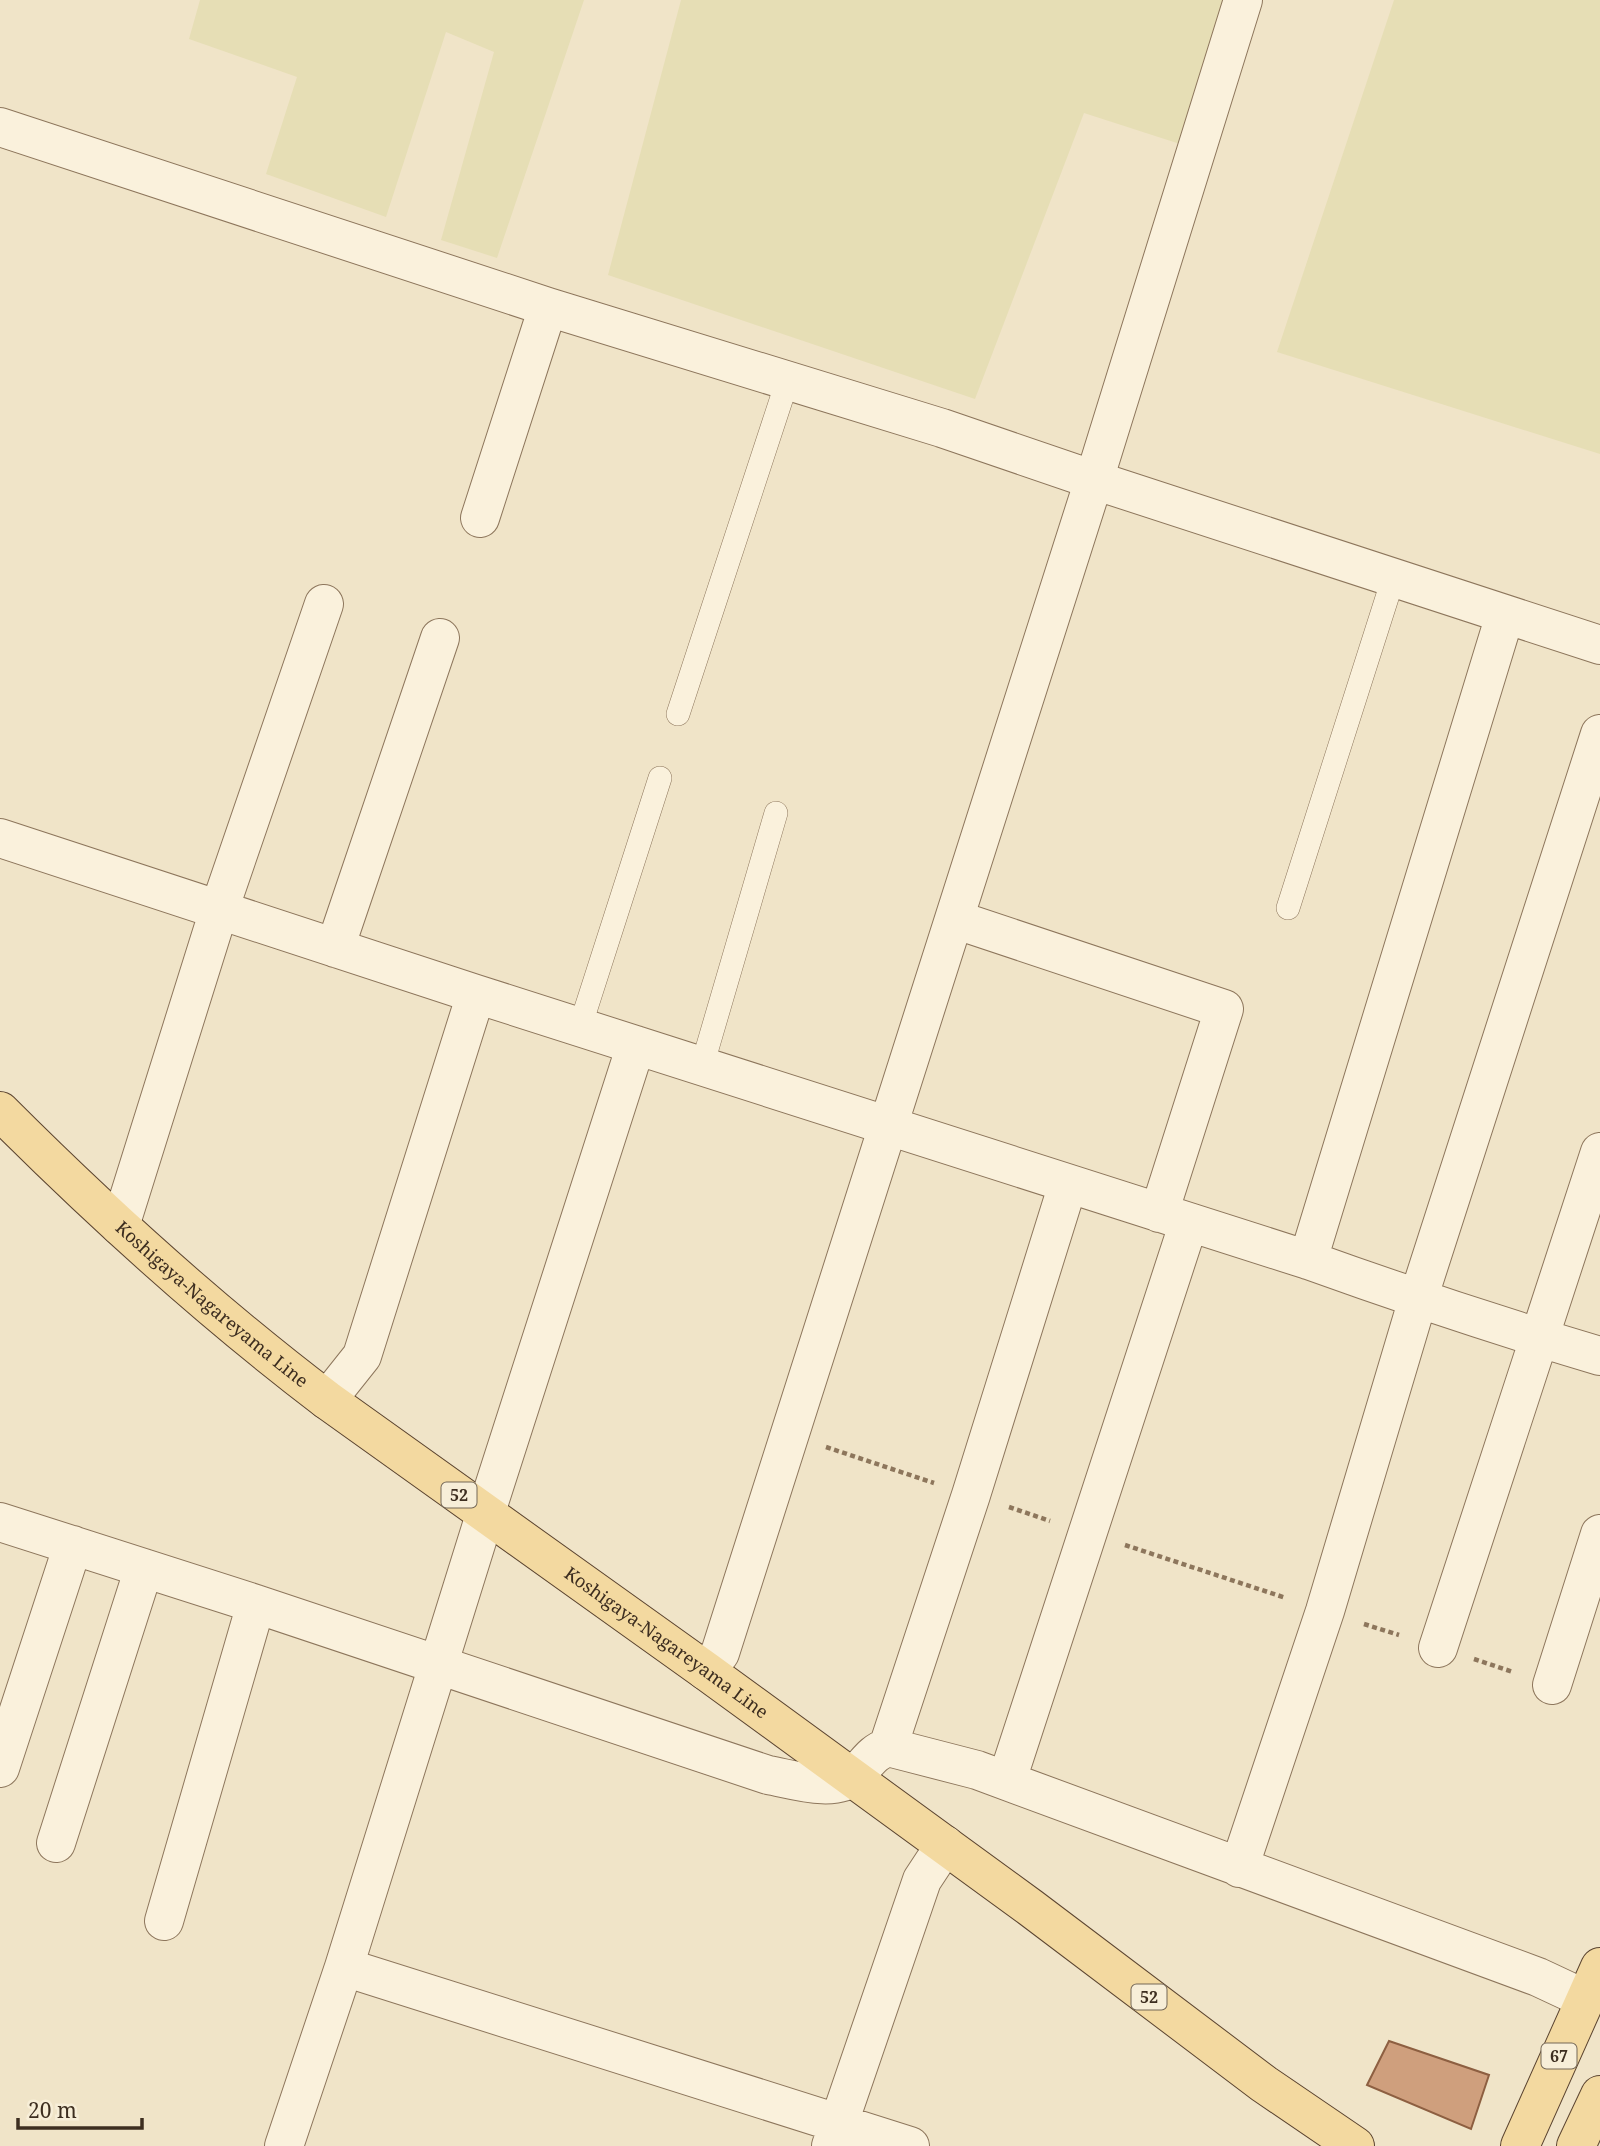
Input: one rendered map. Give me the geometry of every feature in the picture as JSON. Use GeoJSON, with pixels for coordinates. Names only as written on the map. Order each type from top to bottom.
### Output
{"type":"FeatureCollection","features":[{"type":"Feature","properties":{"kind":"main road","name":"Koshigaya-Nagareyama Line"},"geometry":{"type":"LineString","coordinates":[[0,1111],[36,1148],[182,1283],[265,1353],[485,1515],[945,1845],[1265,2084],[1355,2146]]}},
{"type":"Feature","properties":{"kind":"main road","name":"67"},"geometry":{"type":"LineString","coordinates":[[1520,2146],[1592,1983]]}},
{"type":"Feature","properties":{"kind":"main road"},"geometry":{"type":"LineString","coordinates":[[1576,2146],[1600,2095]]}},
{"type":"Feature","properties":{"kind":"street"},"geometry":{"type":"LineString","coordinates":[[706,1671],[720,1653],[1094,480],[1243,0]]}},
{"type":"Feature","properties":{"kind":"street"},"geometry":{"type":"LineString","coordinates":[[0,127],[548,307],[942,428],[1393,579],[1600,645]]}},
{"type":"Feature","properties":{"kind":"street"},"geometry":{"type":"LineString","coordinates":[[480,518],[548,307]]}},
{"type":"Feature","properties":{"kind":"street"},"geometry":{"type":"LineString","coordinates":[[120,1226],[219,910],[324,604]]}},
{"type":"Feature","properties":{"kind":"street"},"geometry":{"type":"LineString","coordinates":[[1308,1260],[1505,615]]}},
{"type":"Feature","properties":{"kind":"street"},"geometry":{"type":"LineString","coordinates":[[335,948],[440,638]]}},
{"type":"Feature","properties":{"kind":"street"},"geometry":{"type":"LineString","coordinates":[[1239,1868],[1325,1611],[1418,1299],[1600,734]]}},
{"type":"Feature","properties":{"kind":"street"},"geometry":{"type":"LineString","coordinates":[[0,838],[1600,1356]]}},
{"type":"Feature","properties":{"kind":"street"},"geometry":{"type":"LineString","coordinates":[[954,919],[1224,1009],[1174,1218],[1089,1534],[1007,1780]]}},
{"type":"Feature","properties":{"kind":"street"},"geometry":{"type":"LineString","coordinates":[[327,1400],[362,1356],[476,994]]}},
{"type":"Feature","properties":{"kind":"street"},"geometry":{"type":"LineString","coordinates":[[284,2146],[344,1967],[636,1045]]}},
{"type":"Feature","properties":{"kind":"street"},"geometry":{"type":"LineString","coordinates":[[1438,1647],[1600,1152]]}},
{"type":"Feature","properties":{"kind":"street"},"geometry":{"type":"LineString","coordinates":[[888,1747],[971,1495],[1068,1184]]}},
{"type":"Feature","properties":{"kind":"street"},"geometry":{"type":"LineString","coordinates":[[0,1522],[256,1604],[768,1775],[829,1786],[852,1778],[876,1751],[888,1747],[977,1770],[1538,1977],[1592,1983]]}},
{"type":"Feature","properties":{"kind":"street"},"geometry":{"type":"LineString","coordinates":[[1552,1685],[1600,1534]]}},
{"type":"Feature","properties":{"kind":"street"},"geometry":{"type":"LineString","coordinates":[[0,1768],[73,1545]]}},
{"type":"Feature","properties":{"kind":"street"},"geometry":{"type":"LineString","coordinates":[[56,1843],[144,1568]]}},
{"type":"Feature","properties":{"kind":"street"},"geometry":{"type":"LineString","coordinates":[[164,1921],[256,1604]]}},
{"type":"Feature","properties":{"kind":"street"},"geometry":{"type":"LineString","coordinates":[[834,2134],[922,1880],[945,1845]]}},
{"type":"Feature","properties":{"kind":"street"},"geometry":{"type":"LineString","coordinates":[[344,1967],[834,2134],[910,2146]]}},
{"type":"Feature","properties":{"kind":"lane"},"geometry":{"type":"LineString","coordinates":[[678,714],[787,382]]}},
{"type":"Feature","properties":{"kind":"lane"},"geometry":{"type":"LineString","coordinates":[[1288,908],[1393,579]]}},
{"type":"Feature","properties":{"kind":"lane"},"geometry":{"type":"LineString","coordinates":[[580,1027],[660,779]]}},
{"type":"Feature","properties":{"kind":"lane"},"geometry":{"type":"LineString","coordinates":[[702,1066],[776,813]]}},
{"type":"Feature","properties":{"kind":"path"},"geometry":{"type":"LineString","coordinates":[[789,1435],[1552,1685]]}},
{"type":"Feature","properties":{"kind":"shaded area"},"geometry":{"type":"Polygon","coordinates":[[[200,0],[584,0],[497,258],[441,240],[494,52],[446,32],[386,217],[266,174],[297,77],[189,39],[200,0]]]}},
{"type":"Feature","properties":{"kind":"shaded area"},"geometry":{"type":"Polygon","coordinates":[[[681,0],[1231,0],[1180,144],[1084,113],[975,399],[608,275],[681,0]]]}},
{"type":"Feature","properties":{"kind":"shaded area"},"geometry":{"type":"Polygon","coordinates":[[[1394,0],[1600,0],[1600,454],[1277,352],[1394,0]]]}},
{"type":"Feature","properties":{"kind":"building"},"geometry":{"type":"Polygon","coordinates":[[[1389,2041],[1489,2075],[1471,2129],[1367,2085],[1389,2041]]]}}]}
